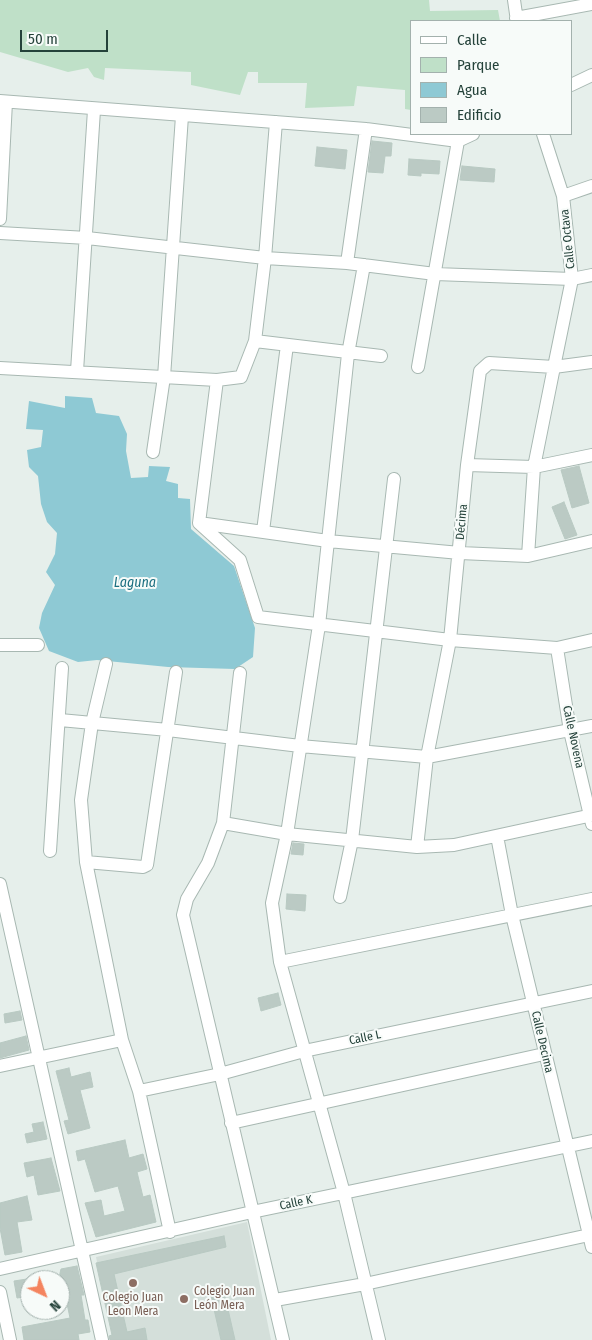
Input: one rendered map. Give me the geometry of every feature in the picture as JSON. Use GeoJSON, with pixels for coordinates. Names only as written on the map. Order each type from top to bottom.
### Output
{"type":"FeatureCollection","features":[{"type":"Feature","properties":{"kind":"street"},"geometry":{"type":"LineString","coordinates":[[514,0],[516,19],[592,4]]}},
{"type":"Feature","properties":{"kind":"street"},"geometry":{"type":"LineString","coordinates":[[572,85],[592,75]]}},
{"type":"Feature","properties":{"kind":"street"},"geometry":{"type":"LineString","coordinates":[[0,219],[3,101],[94,110],[366,129],[458,142],[471,135]]}},
{"type":"Feature","properties":{"kind":"street"},"geometry":{"type":"LineString","coordinates":[[77,371],[94,110]]}},
{"type":"Feature","properties":{"kind":"street"},"geometry":{"type":"LineString","coordinates":[[153,452],[164,376],[171,249],[182,116]]}},
{"type":"Feature","properties":{"kind":"street"},"geometry":{"type":"LineString","coordinates":[[0,368],[217,380],[238,378],[243,375],[255,341],[265,258],[276,122]]}},
{"type":"Feature","properties":{"kind":"street"},"geometry":{"type":"LineString","coordinates":[[347,263],[366,129]]}},
{"type":"Feature","properties":{"kind":"street","name":"Calle Octava"},"geometry":{"type":"LineString","coordinates":[[543,135],[563,196],[572,279],[554,368]]}},
{"type":"Feature","properties":{"kind":"street"},"geometry":{"type":"LineString","coordinates":[[418,367],[458,142]]}},
{"type":"Feature","properties":{"kind":"street"},"geometry":{"type":"LineString","coordinates":[[563,196],[592,186]]}},
{"type":"Feature","properties":{"kind":"street"},"geometry":{"type":"LineString","coordinates":[[0,233],[87,238],[171,249],[265,258],[347,263],[434,274],[572,279],[592,275]]}},
{"type":"Feature","properties":{"kind":"street"},"geometry":{"type":"LineString","coordinates":[[364,265],[348,354],[319,625],[287,834],[272,903],[280,962],[344,1193],[379,1340]]}},
{"type":"Feature","properties":{"kind":"street"},"geometry":{"type":"LineString","coordinates":[[255,341],[348,354],[381,356]]}},
{"type":"Feature","properties":{"kind":"street"},"geometry":{"type":"LineString","coordinates":[[263,530],[287,345]]}},
{"type":"Feature","properties":{"kind":"street"},"geometry":{"type":"LineString","coordinates":[[528,556],[534,467],[554,368],[592,362]]}},
{"type":"Feature","properties":{"kind":"street","name":"Décima"},"geometry":{"type":"LineString","coordinates":[[417,847],[427,757],[450,640],[460,553],[467,465],[480,371],[489,363],[554,368]]}},
{"type":"Feature","properties":{"kind":"street"},"geometry":{"type":"LineString","coordinates":[[199,523],[217,380]]}},
{"type":"Feature","properties":{"kind":"street"},"geometry":{"type":"LineString","coordinates":[[467,465],[534,467],[592,455]]}},
{"type":"Feature","properties":{"kind":"street"},"geometry":{"type":"LineString","coordinates":[[340,897],[352,840],[394,479]]}},
{"type":"Feature","properties":{"kind":"street"},"geometry":{"type":"LineString","coordinates":[[199,523],[263,530],[328,541],[460,553],[528,556],[592,540]]}},
{"type":"Feature","properties":{"kind":"street"},"geometry":{"type":"LineString","coordinates":[[199,523],[240,560],[258,617],[450,640],[557,648],[592,640]]}},
{"type":"Feature","properties":{"kind":"street"},"geometry":{"type":"LineString","coordinates":[[0,645],[38,645]]}},
{"type":"Feature","properties":{"kind":"street","name":"Calle Novena"},"geometry":{"type":"LineString","coordinates":[[557,648],[570,731],[591,818]]}},
{"type":"Feature","properties":{"kind":"street"},"geometry":{"type":"LineString","coordinates":[[106,664],[92,723],[81,800],[86,862],[122,1040],[139,1091],[170,1232]]}},
{"type":"Feature","properties":{"kind":"street"},"geometry":{"type":"LineString","coordinates":[[50,851],[62,668]]}},
{"type":"Feature","properties":{"kind":"street"},"geometry":{"type":"LineString","coordinates":[[86,862],[143,867],[147,865],[176,672]]}},
{"type":"Feature","properties":{"kind":"street"},"geometry":{"type":"LineString","coordinates":[[240,673],[231,737],[223,823],[208,863],[187,899],[183,915],[283,1340]]}},
{"type":"Feature","properties":{"kind":"street"},"geometry":{"type":"LineString","coordinates":[[60,720],[168,730],[300,746],[427,757],[592,726]]}},
{"type":"Feature","properties":{"kind":"street"},"geometry":{"type":"LineString","coordinates":[[223,823],[287,834],[417,847],[454,845],[591,818]]}},
{"type":"Feature","properties":{"kind":"street","name":"Calle Decima"},"geometry":{"type":"LineString","coordinates":[[496,836],[544,1054],[591,1241]]}},
{"type":"Feature","properties":{"kind":"street"},"geometry":{"type":"LineString","coordinates":[[0,884],[102,1340]]}},
{"type":"Feature","properties":{"kind":"street"},"geometry":{"type":"LineString","coordinates":[[280,962],[592,899]]}},
{"type":"Feature","properties":{"kind":"street","name":"Calle L"},"geometry":{"type":"LineString","coordinates":[[139,1091],[220,1074],[304,1051],[592,991]]}},
{"type":"Feature","properties":{"kind":"street"},"geometry":{"type":"LineString","coordinates":[[0,1066],[122,1040]]}},
{"type":"Feature","properties":{"kind":"street"},"geometry":{"type":"LineString","coordinates":[[231,1124],[544,1054]]}},
{"type":"Feature","properties":{"kind":"street","name":"Calle K"},"geometry":{"type":"LineString","coordinates":[[0,1269],[252,1212],[592,1141]]}},
{"type":"Feature","properties":{"kind":"street"},"geometry":{"type":"LineString","coordinates":[[275,1300],[591,1241]]}},
{"type":"Feature","properties":{"kind":"street"},"geometry":{"type":"LineString","coordinates":[[0,1292],[10,1340]]}},
{"type":"Feature","properties":{"kind":"shaded area","name":"Colegio Juan León Mera"},"geometry":{"type":"Polygon","coordinates":[[[247,1222],[271,1340],[114,1340],[96,1257],[247,1222]]]}},
{"type":"Feature","properties":{"kind":"green space"},"geometry":{"type":"Polygon","coordinates":[[[0,0],[429,0],[430,11],[498,10],[500,20],[410,20],[410,110],[405,109],[405,90],[357,86],[354,106],[305,108],[307,83],[258,83],[258,72],[248,72],[240,95],[191,85],[191,72],[105,68],[104,80],[94,77],[88,68],[68,72],[0,52],[0,0]]]}},
{"type":"Feature","properties":{"kind":"water","name":"Laguna"},"geometry":{"type":"Polygon","coordinates":[[[65,396],[92,398],[96,413],[119,416],[127,434],[126,451],[131,478],[148,477],[149,466],[170,467],[166,481],[178,484],[178,498],[190,499],[191,529],[234,566],[255,628],[253,657],[235,669],[168,667],[97,660],[78,662],[49,651],[39,628],[42,613],[55,585],[46,572],[55,554],[57,533],[47,522],[41,504],[38,476],[29,467],[27,450],[41,447],[43,430],[26,429],[29,401],[65,408],[65,396]]]}},
{"type":"Feature","properties":{"kind":"building"},"geometry":{"type":"Polygon","coordinates":[[[372,141],[392,143],[391,156],[385,156],[383,173],[368,172],[372,141]]]}},
{"type":"Feature","properties":{"kind":"building"},"geometry":{"type":"Polygon","coordinates":[[[317,147],[347,150],[345,169],[315,166],[317,147]]]}},
{"type":"Feature","properties":{"kind":"building"},"geometry":{"type":"Polygon","coordinates":[[[409,159],[440,161],[439,174],[421,173],[421,176],[408,175],[409,159]]]}},
{"type":"Feature","properties":{"kind":"building"},"geometry":{"type":"Polygon","coordinates":[[[462,166],[495,169],[494,182],[460,180],[462,166]]]}},
{"type":"Feature","properties":{"kind":"building"},"geometry":{"type":"Polygon","coordinates":[[[579,466],[589,503],[572,508],[561,470],[579,466]]]}},
{"type":"Feature","properties":{"kind":"building"},"geometry":{"type":"Polygon","coordinates":[[[564,502],[577,535],[565,539],[552,507],[564,502]]]}},
{"type":"Feature","properties":{"kind":"building"},"geometry":{"type":"Polygon","coordinates":[[[293,843],[304,844],[303,855],[291,854],[293,843]]]}},
{"type":"Feature","properties":{"kind":"building"},"geometry":{"type":"Polygon","coordinates":[[[287,894],[306,895],[305,911],[286,909],[287,894]]]}},
{"type":"Feature","properties":{"kind":"building"},"geometry":{"type":"Polygon","coordinates":[[[278,993],[281,1005],[261,1011],[258,998],[278,993]]]}},
{"type":"Feature","properties":{"kind":"building"},"geometry":{"type":"Polygon","coordinates":[[[20,1011],[22,1020],[5,1023],[4,1014],[20,1011]]]}},
{"type":"Feature","properties":{"kind":"building"},"geometry":{"type":"Polygon","coordinates":[[[26,1036],[29,1050],[0,1058],[0,1043],[26,1036]]]}},
{"type":"Feature","properties":{"kind":"building"},"geometry":{"type":"Polygon","coordinates":[[[69,1068],[71,1077],[90,1072],[93,1087],[80,1090],[90,1128],[68,1134],[64,1121],[69,1120],[56,1071],[69,1068]]]}},
{"type":"Feature","properties":{"kind":"building"},"geometry":{"type":"Polygon","coordinates":[[[43,1122],[47,1139],[27,1143],[25,1134],[34,1132],[32,1124],[43,1122]]]}},
{"type":"Feature","properties":{"kind":"building"},"geometry":{"type":"Polygon","coordinates":[[[125,1140],[129,1158],[143,1154],[147,1169],[137,1172],[143,1197],[150,1195],[156,1222],[96,1237],[85,1203],[101,1200],[104,1216],[125,1211],[118,1186],[95,1192],[85,1159],[78,1161],[76,1151],[125,1140]]]}},
{"type":"Feature","properties":{"kind":"building"},"geometry":{"type":"Polygon","coordinates":[[[51,1158],[60,1191],[38,1195],[34,1175],[27,1177],[24,1163],[51,1158]]]}},
{"type":"Feature","properties":{"kind":"building"},"geometry":{"type":"Polygon","coordinates":[[[27,1196],[32,1220],[17,1222],[22,1252],[5,1255],[0,1228],[0,1203],[27,1196]]]}},
{"type":"Feature","properties":{"kind":"building"},"geometry":{"type":"Polygon","coordinates":[[[224,1236],[226,1247],[114,1274],[127,1332],[145,1328],[147,1340],[110,1340],[109,1336],[112,1335],[96,1263],[224,1236]]]}},
{"type":"Feature","properties":{"kind":"building"},"geometry":{"type":"Polygon","coordinates":[[[77,1266],[84,1295],[81,1295],[85,1320],[88,1320],[90,1332],[78,1334],[79,1340],[24,1340],[22,1327],[59,1320],[70,1320],[70,1270],[61,1269],[77,1266]]]}},
{"type":"Feature","properties":{"kind":"building"},"geometry":{"type":"Polygon","coordinates":[[[20,1280],[20,1298],[17,1298],[14,1281],[20,1280]]]}},
{"type":"Feature","properties":{"kind":"building"},"geometry":{"type":"Polygon","coordinates":[[[224,1293],[235,1340],[221,1340],[211,1296],[224,1293]]]}},
{"type":"Feature","properties":{"kind":"place","name":"Colegio Juan Leon Mera"},"geometry":{"type":"Point","coordinates":[133,1283]}},
{"type":"Feature","properties":{"kind":"place","name":"Colegio Juan León Mera"},"geometry":{"type":"Point","coordinates":[184,1299]}}]}
